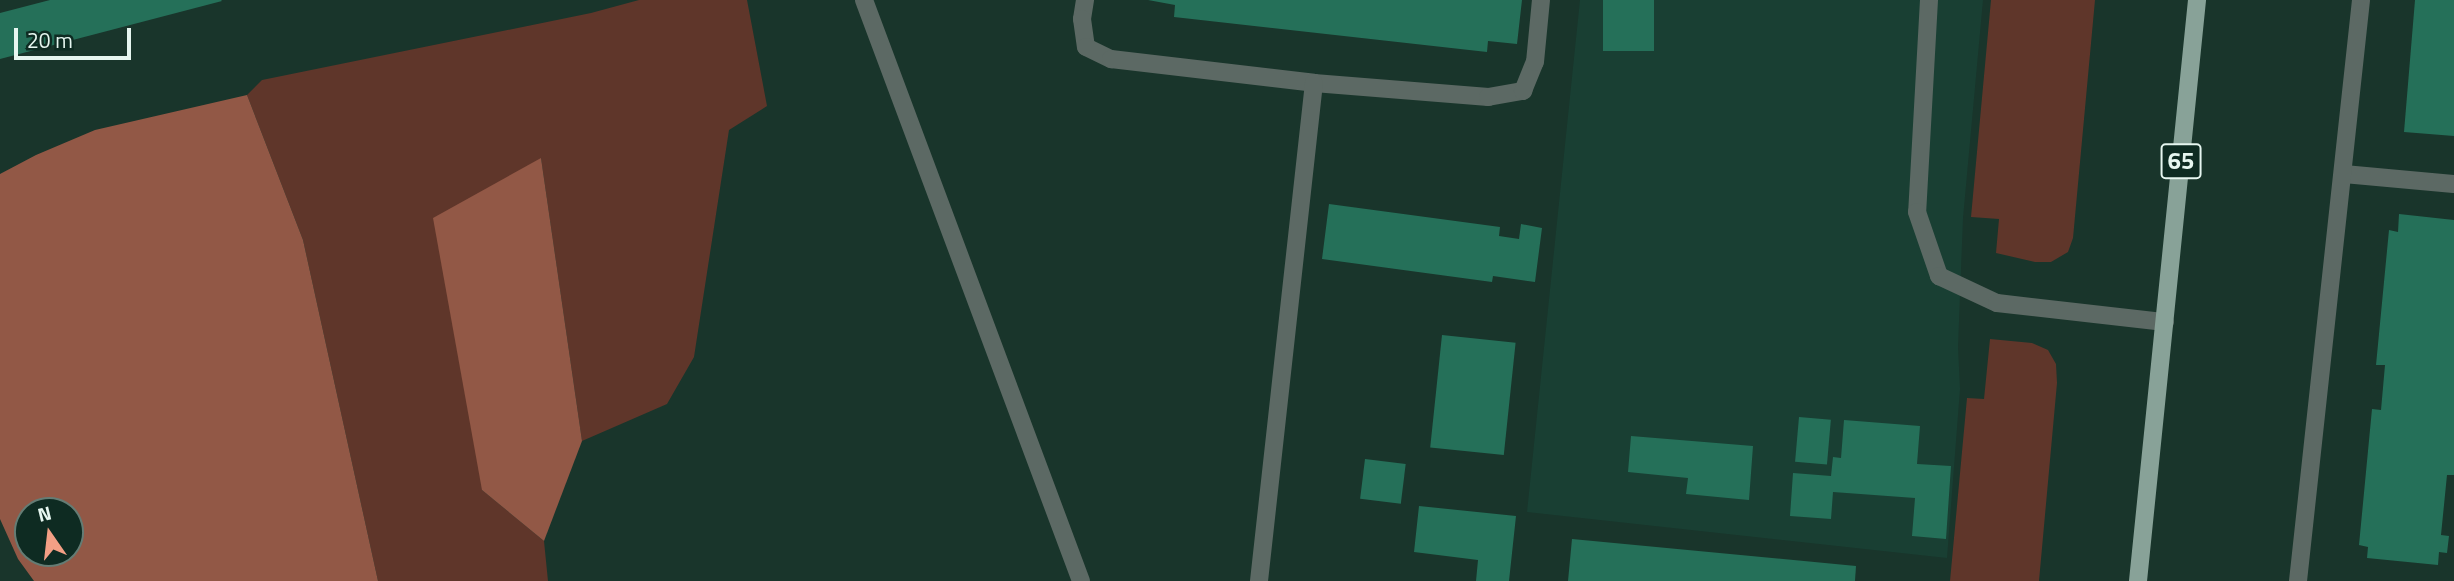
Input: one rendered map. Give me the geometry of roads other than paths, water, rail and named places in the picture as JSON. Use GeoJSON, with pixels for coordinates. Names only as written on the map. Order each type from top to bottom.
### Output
{"type":"FeatureCollection","features":[{"type":"Feature","properties":{"kind":"main road","name":"65"},"geometry":{"type":"LineString","coordinates":[[2138,581],[2197,0]]}},
{"type":"Feature","properties":{"kind":"street"},"geometry":{"type":"LineString","coordinates":[[864,0],[1081,581]]}},
{"type":"Feature","properties":{"kind":"street"},"geometry":{"type":"LineString","coordinates":[[1085,0],[1083,19],[1086,47],[1111,59],[1314,83],[1488,97],[1523,91],[1535,62],[1541,0]]}},
{"type":"Feature","properties":{"kind":"street"},"geometry":{"type":"LineString","coordinates":[[1928,0],[1917,212],[1939,276],[1997,303],[2165,322]]}},
{"type":"Feature","properties":{"kind":"street"},"geometry":{"type":"LineString","coordinates":[[2298,581],[2361,0]]}},
{"type":"Feature","properties":{"kind":"street"},"geometry":{"type":"LineString","coordinates":[[1259,581],[1314,83]]}},
{"type":"Feature","properties":{"kind":"street"},"geometry":{"type":"LineString","coordinates":[[2344,174],[2454,184]]}}]}
